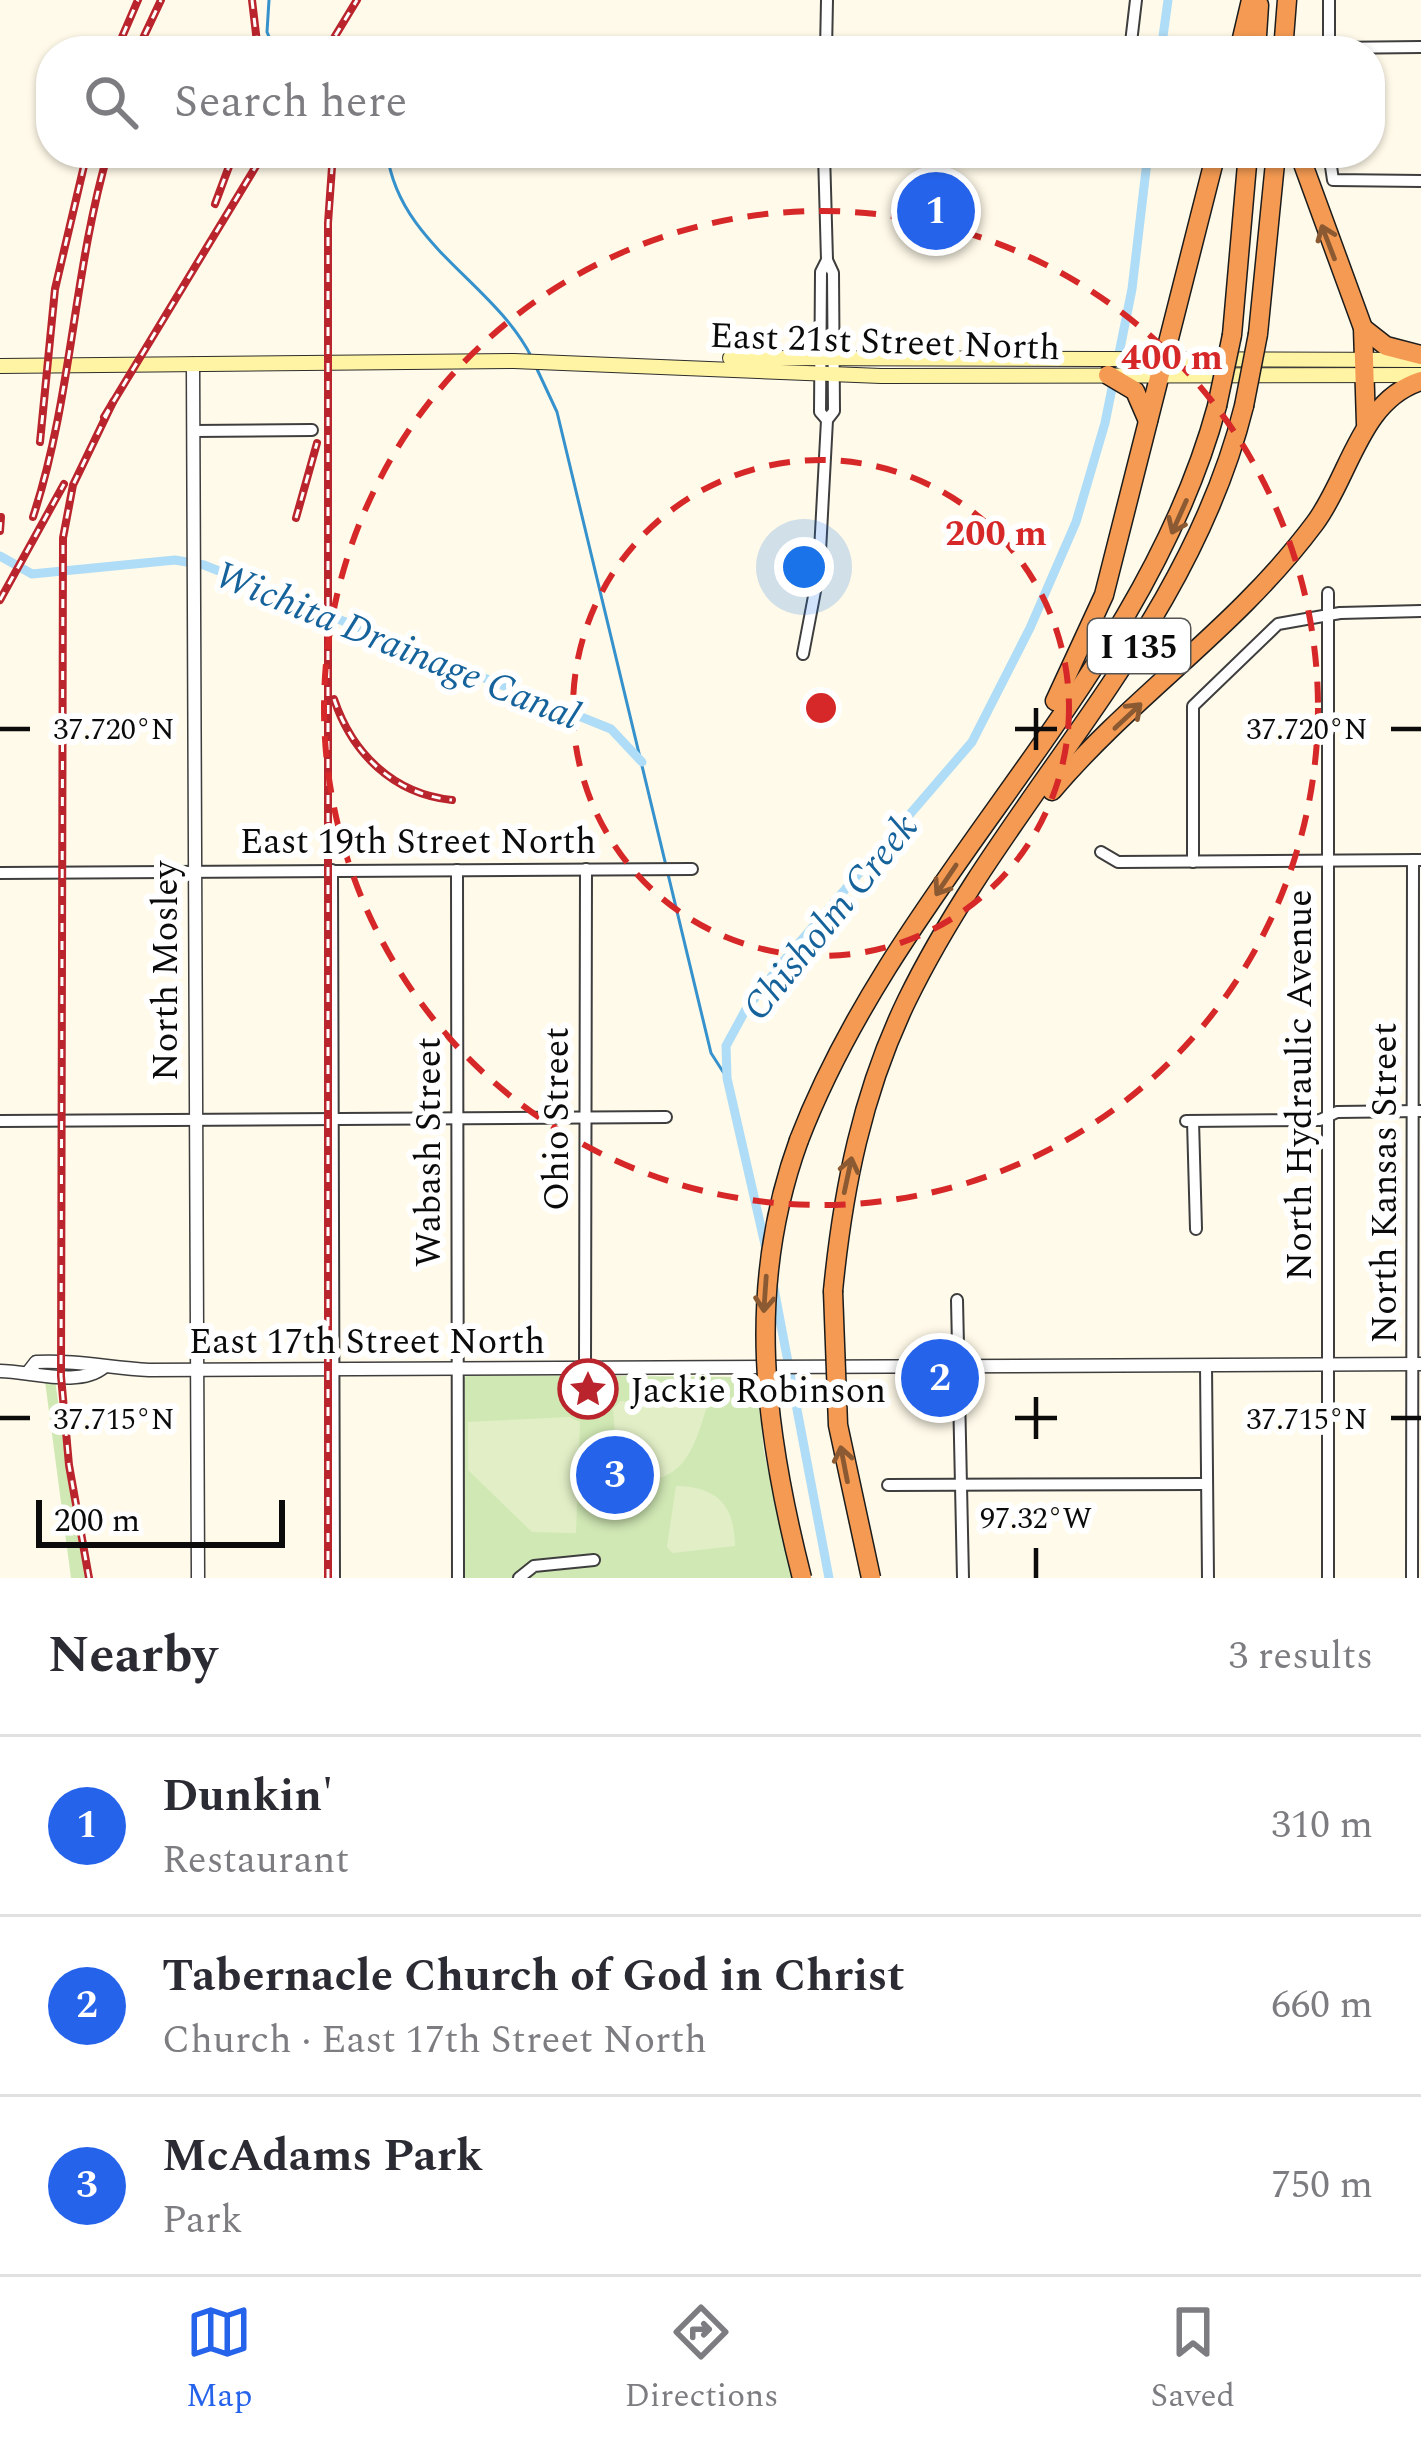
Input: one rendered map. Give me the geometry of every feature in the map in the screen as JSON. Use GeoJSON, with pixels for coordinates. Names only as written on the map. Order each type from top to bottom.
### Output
{"type":"FeatureCollection","features":[{"type":"Feature","properties":{"kind":"highway"},"geometry":{"type":"LineString","coordinates":[[1244,36],[1255,0]]}},
{"type":"Feature","properties":{"kind":"highway"},"geometry":{"type":"LineString","coordinates":[[1255,0],[1256,36]]}},
{"type":"Feature","properties":{"kind":"highway"},"geometry":{"type":"LineString","coordinates":[[1286,3],[1286,36]]}},
{"type":"Feature","properties":{"kind":"highway"},"geometry":{"type":"LineString","coordinates":[[990,815],[1089,631],[1149,425],[1212,168]]}},
{"type":"Feature","properties":{"kind":"highway","name":"I 135"},"geometry":{"type":"LineString","coordinates":[[802,1578],[774,1459],[762,1345],[773,1226],[799,1139],[829,1067],[875,984],[1136,600],[1191,489],[1217,406],[1232,335],[1247,168]]}},
{"type":"Feature","properties":{"kind":"highway","name":"I 135"},"geometry":{"type":"LineString","coordinates":[[871,1578],[838,1425],[833,1291],[846,1182],[880,1064],[908,998],[990,863],[1178,583],[1213,506],[1244,406],[1258,334],[1275,168]]}},
{"type":"Feature","properties":{"kind":"highway"},"geometry":{"type":"LineString","coordinates":[[1304,168],[1363,328],[1367,368],[1364,432]]}},
{"type":"Feature","properties":{"kind":"highway"},"geometry":{"type":"LineString","coordinates":[[1363,328],[1386,346],[1421,357]]}},
{"type":"Feature","properties":{"kind":"highway"},"geometry":{"type":"LineString","coordinates":[[1099,370],[1136,376],[1149,425]]}},
{"type":"Feature","properties":{"kind":"highway"},"geometry":{"type":"LineString","coordinates":[[990,863],[1066,774],[1228,626],[1272,577],[1318,519],[1364,432],[1389,397],[1421,378]]}},
{"type":"Feature","properties":{"kind":"main road","name":"East 21st Street North"},"geometry":{"type":"LineString","coordinates":[[1367,368],[1421,357]]}},
{"type":"Feature","properties":{"kind":"main road","name":"East 21st Street North"},"geometry":{"type":"LineString","coordinates":[[0,366],[635,362],[1099,370],[1136,376],[1164,368],[1367,368],[1421,378]]}},
{"type":"Feature","properties":{"kind":"street"},"geometry":{"type":"LineString","coordinates":[[826,36],[827,0]]}},
{"type":"Feature","properties":{"kind":"street"},"geometry":{"type":"LineString","coordinates":[[1132,36],[1136,0]]}},
{"type":"Feature","properties":{"kind":"street"},"geometry":{"type":"LineString","coordinates":[[1329,0],[1329,36]]}},
{"type":"Feature","properties":{"kind":"street"},"geometry":{"type":"LineString","coordinates":[[1385,48],[1421,47]]}},
{"type":"Feature","properties":{"kind":"street"},"geometry":{"type":"LineString","coordinates":[[803,654],[821,551],[827,420],[820,412],[833,273],[827,260],[824,168]]}},
{"type":"Feature","properties":{"kind":"street"},"geometry":{"type":"LineString","coordinates":[[1329,168],[1338,181],[1421,181]]}},
{"type":"Feature","properties":{"kind":"street","name":"North Mosley"},"geometry":{"type":"LineString","coordinates":[[193,364],[198,1578]]}},
{"type":"Feature","properties":{"kind":"street"},"geometry":{"type":"LineString","coordinates":[[193,431],[312,430]]}},
{"type":"Feature","properties":{"kind":"street","name":"North Hydraulic Avenue"},"geometry":{"type":"LineString","coordinates":[[1328,593],[1328,1578]]}},
{"type":"Feature","properties":{"kind":"street"},"geometry":{"type":"LineString","coordinates":[[1193,862],[1193,706],[1256,643],[1291,620],[1421,611]]}},
{"type":"Feature","properties":{"kind":"street"},"geometry":{"type":"LineString","coordinates":[[1101,852],[1118,862],[1417,860]]}},
{"type":"Feature","properties":{"kind":"street","name":"North Kansas Street"},"geometry":{"type":"LineString","coordinates":[[1412,1578],[1417,860]]}},
{"type":"Feature","properties":{"kind":"street","name":"Wabash Street"},"geometry":{"type":"LineString","coordinates":[[457,869],[458,1578]]}},
{"type":"Feature","properties":{"kind":"street","name":"Ohio Street"},"geometry":{"type":"LineString","coordinates":[[585,1370],[586,869]]}},
{"type":"Feature","properties":{"kind":"street","name":"East 19th Street North"},"geometry":{"type":"LineString","coordinates":[[0,873],[692,869]]}},
{"type":"Feature","properties":{"kind":"street"},"geometry":{"type":"LineString","coordinates":[[332,870],[334,1578]]}},
{"type":"Feature","properties":{"kind":"street"},"geometry":{"type":"LineString","coordinates":[[1196,1229],[1190,1121],[1417,1111]]}},
{"type":"Feature","properties":{"kind":"street"},"geometry":{"type":"LineString","coordinates":[[0,1121],[666,1118]]}},
{"type":"Feature","properties":{"kind":"street"},"geometry":{"type":"LineString","coordinates":[[958,1300],[963,1578]]}},
{"type":"Feature","properties":{"kind":"street","name":"East 17th Street North"},"geometry":{"type":"LineString","coordinates":[[0,1371],[29,1371],[36,1376],[96,1374],[104,1367],[817,1370],[1417,1364]]}},
{"type":"Feature","properties":{"kind":"street"},"geometry":{"type":"LineString","coordinates":[[1206,1366],[1208,1578]]}},
{"type":"Feature","properties":{"kind":"street"},"geometry":{"type":"LineString","coordinates":[[888,1485],[1207,1484]]}},
{"type":"Feature","properties":{"kind":"street"},"geometry":{"type":"LineString","coordinates":[[519,1578],[534,1566],[594,1560]]}},
{"type":"Feature","properties":{"kind":"green space"},"geometry":{"type":"Polygon","coordinates":[[[467,1375],[756,1377],[764,1452],[793,1578],[462,1578],[462,1380],[467,1375]]]}},
{"type":"Feature","properties":{"kind":"green space"},"geometry":{"type":"Polygon","coordinates":[[[45,1381],[55,1381],[86,1578],[71,1578],[45,1381]]]}},
{"type":"Feature","properties":{"kind":"green space"},"geometry":{"type":"Polygon","coordinates":[[[620,1401],[707,1406],[688,1455],[670,1474],[619,1486],[613,1409],[620,1401]]]}},
{"type":"Feature","properties":{"kind":"green space"},"geometry":{"type":"Polygon","coordinates":[[[569,1417],[580,1422],[576,1533],[532,1532],[468,1470],[468,1422],[569,1417]]]}},
{"type":"Feature","properties":{"kind":"green space"},"geometry":{"type":"Polygon","coordinates":[[[676,1486],[703,1490],[721,1501],[731,1519],[735,1546],[672,1553],[667,1547],[676,1486]]]}},
{"type":"Feature","properties":{"kind":"waterway"},"geometry":{"type":"LineString","coordinates":[[269,0],[269,36]]}},
{"type":"Feature","properties":{"kind":"waterway"},"geometry":{"type":"LineString","coordinates":[[1163,36],[1168,0]]}},
{"type":"Feature","properties":{"kind":"waterway"},"geometry":{"type":"LineString","coordinates":[[391,168],[409,213],[495,307],[532,358]]}},
{"type":"Feature","properties":{"kind":"waterway","name":"Chisholm Creek"},"geometry":{"type":"LineString","coordinates":[[766,1249],[727,1078],[726,1046],[745,1011],[781,964],[972,742],[1030,628],[1076,522],[1105,423],[1132,289],[1146,168]]}},
{"type":"Feature","properties":{"kind":"waterway"},"geometry":{"type":"LineString","coordinates":[[536,367],[557,412],[711,1053],[727,1078]]}},
{"type":"Feature","properties":{"kind":"waterway","name":"Wichita Drainage Canal"},"geometry":{"type":"LineString","coordinates":[[0,556],[32,574],[175,560],[204,565],[611,729],[642,762]]}},
{"type":"Feature","properties":{"kind":"waterway","name":"Chisholm Creek"},"geometry":{"type":"LineString","coordinates":[[773,1283],[829,1578]]}},
{"type":"Feature","properties":{"kind":"railway"},"geometry":{"type":"LineString","coordinates":[[122,36],[138,0]]}},
{"type":"Feature","properties":{"kind":"railway"},"geometry":{"type":"LineString","coordinates":[[144,36],[161,0]]}},
{"type":"Feature","properties":{"kind":"railway"},"geometry":{"type":"LineString","coordinates":[[252,0],[256,36]]}},
{"type":"Feature","properties":{"kind":"railway"},"geometry":{"type":"LineString","coordinates":[[335,36],[357,0]]}},
{"type":"Feature","properties":{"kind":"railway"},"geometry":{"type":"LineString","coordinates":[[40,442],[55,289],[83,168]]}},
{"type":"Feature","properties":{"kind":"railway"},"geometry":{"type":"LineString","coordinates":[[33,517],[56,427],[104,168]]}},
{"type":"Feature","properties":{"kind":"railway"},"geometry":{"type":"LineString","coordinates":[[215,204],[228,168]]}},
{"type":"Feature","properties":{"kind":"railway"},"geometry":{"type":"LineString","coordinates":[[104,417],[255,168]]}},
{"type":"Feature","properties":{"kind":"railway"},"geometry":{"type":"LineString","coordinates":[[328,1578],[328,223],[332,168]]}},
{"type":"Feature","properties":{"kind":"railway"},"geometry":{"type":"LineString","coordinates":[[89,1578],[69,1465],[61,1376],[63,538],[73,485],[113,402]]}},
{"type":"Feature","properties":{"kind":"railway"},"geometry":{"type":"LineString","coordinates":[[296,518],[317,443]]}},
{"type":"Feature","properties":{"kind":"railway"},"geometry":{"type":"LineString","coordinates":[[0,600],[64,484]]}},
{"type":"Feature","properties":{"kind":"railway"},"geometry":{"type":"LineString","coordinates":[[0,531],[1,517]]}},
{"type":"Feature","properties":{"kind":"railway"},"geometry":{"type":"LineString","coordinates":[[334,699],[352,737],[378,768],[411,789],[452,800]]}},
{"type":"Feature","properties":{"kind":"place","name":"Dunkin'"},"geometry":{"type":"Point","coordinates":[936,211]}},
{"type":"Feature","properties":{"kind":"place","name":"Tabernacle Church of God in Christ"},"geometry":{"type":"Point","coordinates":[940,1378]}},
{"type":"Feature","properties":{"kind":"place","name":"Jackie Robinson"},"geometry":{"type":"Point","coordinates":[588,1389]}},
{"type":"Feature","properties":{"kind":"place","name":"McAdams Park"},"geometry":{"type":"Point","coordinates":[615,1475]}}]}
